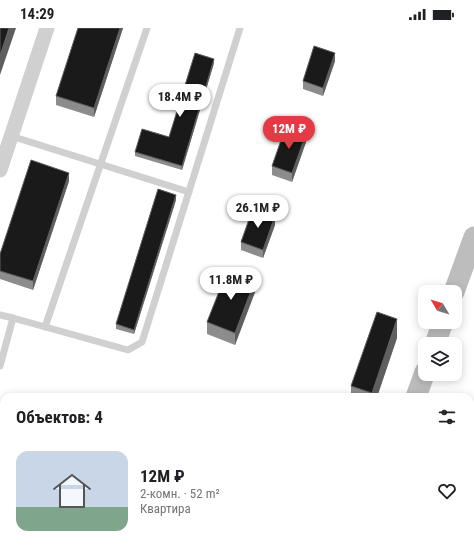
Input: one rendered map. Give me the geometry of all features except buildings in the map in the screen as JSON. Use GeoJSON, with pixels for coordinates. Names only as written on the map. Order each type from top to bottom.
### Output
{"type":"FeatureCollection","features":[{"type":"Feature","properties":{"kind":"street"},"geometry":{"type":"LineString","coordinates":[[0,170],[47,28]]}},
{"type":"Feature","properties":{"kind":"street"},"geometry":{"type":"LineString","coordinates":[[457,285],[474,237]]}},
{"type":"Feature","properties":{"kind":"street"},"geometry":{"type":"LineString","coordinates":[[417,393],[422,381]]}},
{"type":"Feature","properties":{"kind":"lane"},"geometry":{"type":"LineString","coordinates":[[45,327],[147,28]]}},
{"type":"Feature","properties":{"kind":"lane"},"geometry":{"type":"LineString","coordinates":[[0,315],[128,350],[142,342],[240,28]]}},
{"type":"Feature","properties":{"kind":"lane"},"geometry":{"type":"LineString","coordinates":[[11,136],[189,192]]}},
{"type":"Feature","properties":{"kind":"lane"},"geometry":{"type":"LineString","coordinates":[[0,366],[13,318]]}}]}
